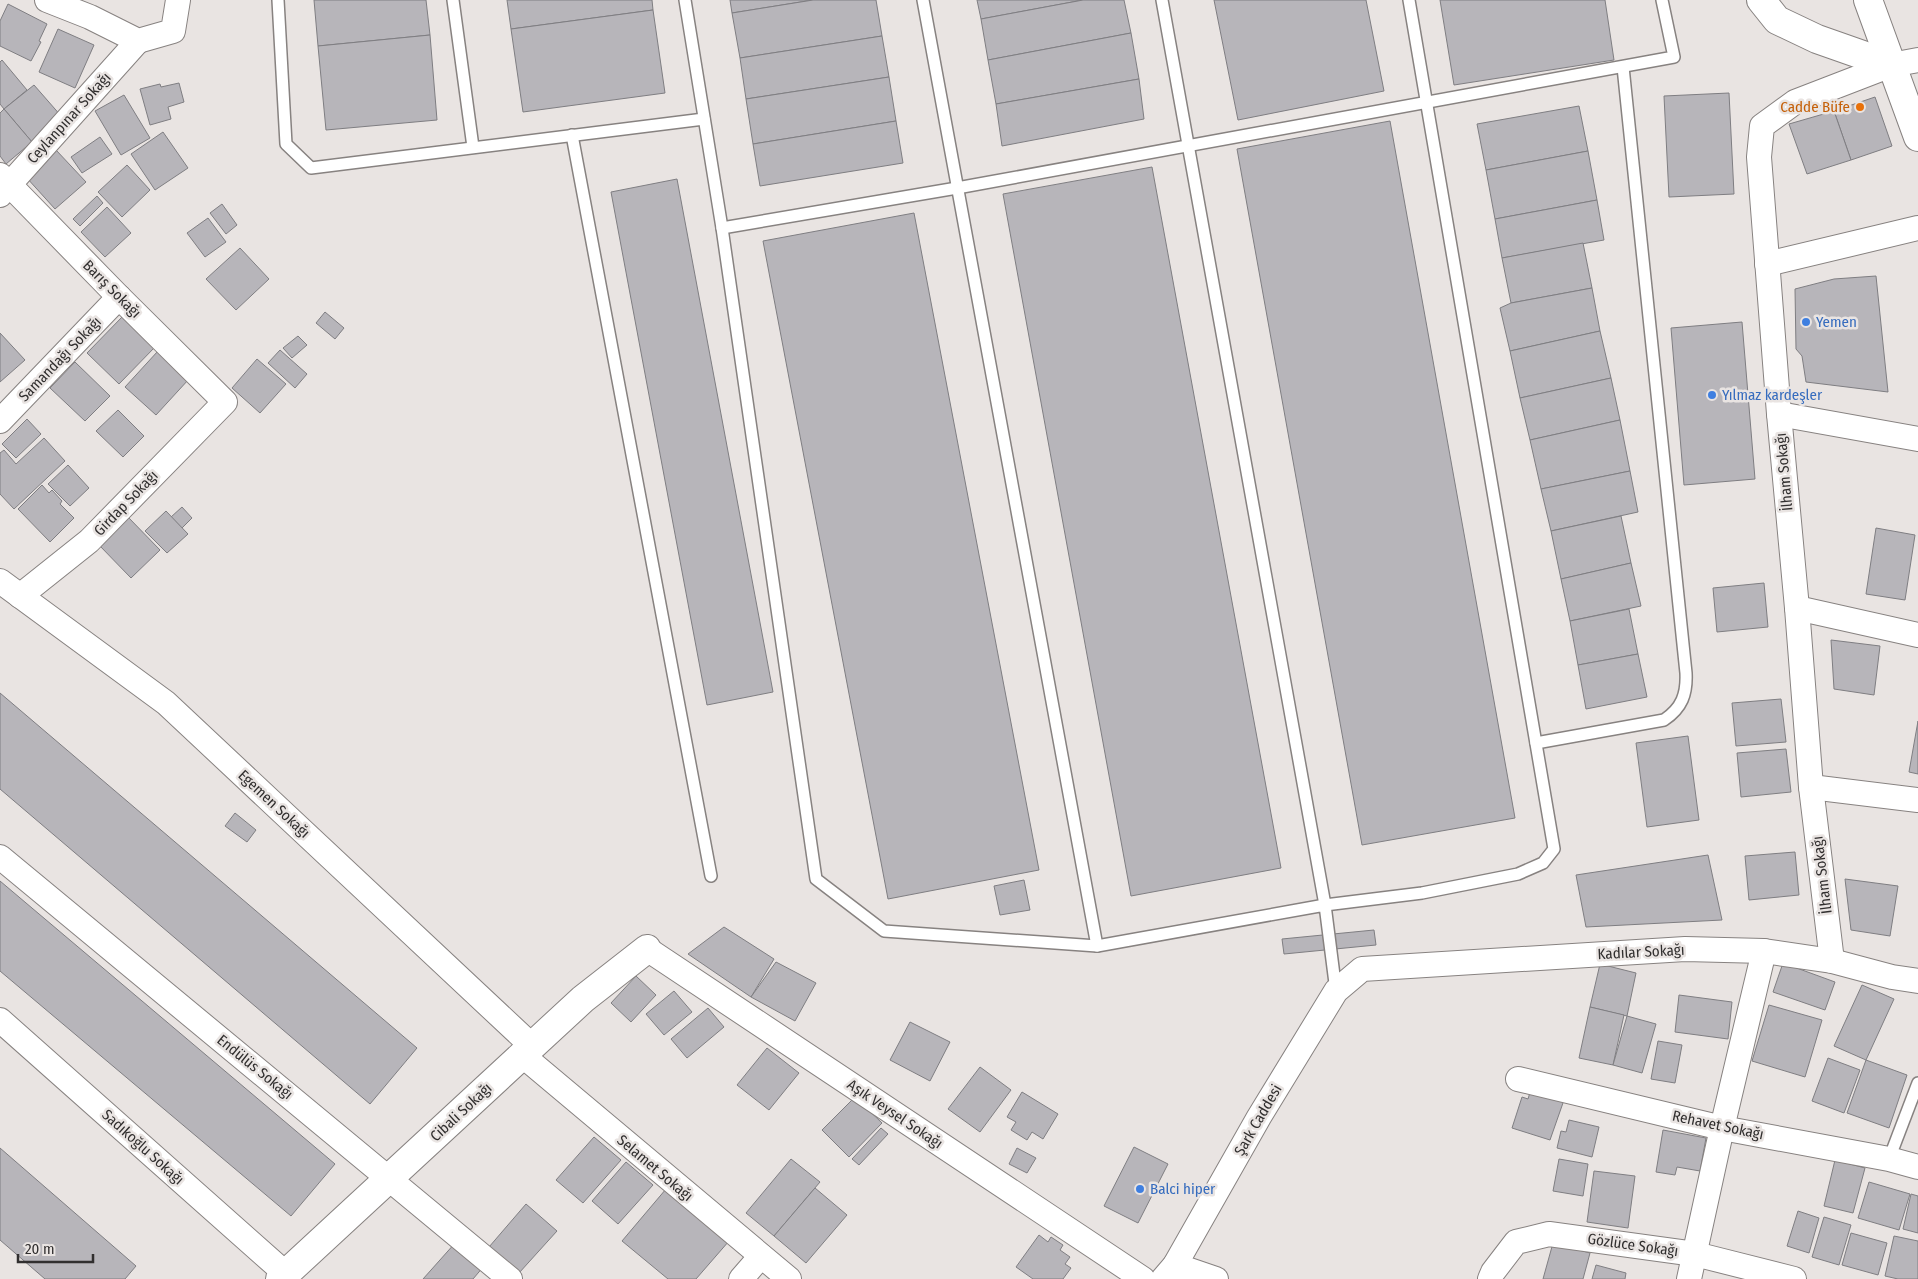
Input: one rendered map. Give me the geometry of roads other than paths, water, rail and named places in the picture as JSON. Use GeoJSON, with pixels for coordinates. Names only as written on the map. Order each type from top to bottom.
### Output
{"type":"FeatureCollection","features":[{"type":"Feature","properties":{"kind":"street"},"geometry":{"type":"LineString","coordinates":[[47,0],[138,41],[173,31],[178,0]]}},
{"type":"Feature","properties":{"kind":"street"},"geometry":{"type":"LineString","coordinates":[[1761,0],[1777,20],[1817,39],[1891,65]]}},
{"type":"Feature","properties":{"kind":"street"},"geometry":{"type":"LineString","coordinates":[[1868,0],[1918,137]]}},
{"type":"Feature","properties":{"kind":"street","name":"Ceylanpınar Sokağı"},"geometry":{"type":"LineString","coordinates":[[3,185],[138,41]]}},
{"type":"Feature","properties":{"kind":"street","name":"İlham Sokağı"},"geometry":{"type":"LineString","coordinates":[[1832,961],[1811,786],[1758,157],[1762,126],[1795,102],[1891,65],[1918,60]]}},
{"type":"Feature","properties":{"kind":"street","name":"Barış Sokağı"},"geometry":{"type":"LineString","coordinates":[[3,185],[225,402]]}},
{"type":"Feature","properties":{"kind":"street"},"geometry":{"type":"LineString","coordinates":[[1767,264],[1918,228]]}},
{"type":"Feature","properties":{"kind":"street","name":"Samandağı Sokağı"},"geometry":{"type":"LineString","coordinates":[[0,421],[119,297]]}},
{"type":"Feature","properties":{"kind":"street","name":"Girdap Sokağı"},"geometry":{"type":"LineString","coordinates":[[20,596],[89,541],[225,402]]}},
{"type":"Feature","properties":{"kind":"street"},"geometry":{"type":"LineString","coordinates":[[1779,414],[1918,439]]}},
{"type":"Feature","properties":{"kind":"street","name":"Egemen Sokağı"},"geometry":{"type":"LineString","coordinates":[[0,581],[166,703],[527,1051]]}},
{"type":"Feature","properties":{"kind":"street"},"geometry":{"type":"LineString","coordinates":[[1797,608],[1918,635]]}},
{"type":"Feature","properties":{"kind":"street"},"geometry":{"type":"LineString","coordinates":[[1811,786],[1918,800]]}},
{"type":"Feature","properties":{"kind":"street","name":"Endülüs Sokağı"},"geometry":{"type":"LineString","coordinates":[[0,857],[510,1279]]}},
{"type":"Feature","properties":{"kind":"street","name":"Cibali Sokağı"},"geometry":{"type":"LineString","coordinates":[[282,1277],[583,999],[647,949]]}},
{"type":"Feature","properties":{"kind":"street","name":"Aşık Veysel Sokağı"},"geometry":{"type":"LineString","coordinates":[[647,949],[1143,1279]]}},
{"type":"Feature","properties":{"kind":"street","name":"Kadılar Sokağı"},"geometry":{"type":"LineString","coordinates":[[1362,969],[1685,949],[1764,952],[1832,961],[1892,977],[1918,981]]}},
{"type":"Feature","properties":{"kind":"street"},"geometry":{"type":"LineString","coordinates":[[1689,1279],[1722,1128],[1764,952]]}},
{"type":"Feature","properties":{"kind":"street","name":"Şark Caddesi"},"geometry":{"type":"LineString","coordinates":[[1169,1272],[1259,1117],[1336,991],[1362,969]]}},
{"type":"Feature","properties":{"kind":"street","name":"Sadıkoğlu Sokağı"},"geometry":{"type":"LineString","coordinates":[[0,1020],[282,1277]]}},
{"type":"Feature","properties":{"kind":"street","name":"Selamet Sokağı"},"geometry":{"type":"LineString","coordinates":[[527,1051],[789,1279]]}},
{"type":"Feature","properties":{"kind":"street","name":"Rehavet Sokağı"},"geometry":{"type":"LineString","coordinates":[[1518,1079],[1722,1128],[1918,1167]]}},
{"type":"Feature","properties":{"kind":"street","name":"Gözlüce Sokağı"},"geometry":{"type":"LineString","coordinates":[[1490,1279],[1493,1272],[1516,1242],[1549,1234],[1695,1254],[1794,1279]]}},
{"type":"Feature","properties":{"kind":"street"},"geometry":{"type":"LineString","coordinates":[[741,1279],[761,1256]]}},
{"type":"Feature","properties":{"kind":"street"},"geometry":{"type":"LineString","coordinates":[[1169,1272],[1216,1279]]}},
{"type":"Feature","properties":{"kind":"lane"},"geometry":{"type":"LineString","coordinates":[[278,0],[286,144],[311,168],[704,119]]}},
{"type":"Feature","properties":{"kind":"lane"},"geometry":{"type":"LineString","coordinates":[[454,0],[473,147]]}},
{"type":"Feature","properties":{"kind":"lane"},"geometry":{"type":"LineString","coordinates":[[684,0],[722,228],[816,879],[884,931],[1097,946],[1325,905],[1422,893],[1518,874],[1543,863],[1554,849],[1409,0]]}},
{"type":"Feature","properties":{"kind":"lane"},"geometry":{"type":"LineString","coordinates":[[923,0],[1097,946]]}},
{"type":"Feature","properties":{"kind":"lane"},"geometry":{"type":"LineString","coordinates":[[1162,0],[1190,146],[1325,905],[1336,991]]}},
{"type":"Feature","properties":{"kind":"lane"},"geometry":{"type":"LineString","coordinates":[[722,228],[957,188],[1674,57],[1662,0]]}},
{"type":"Feature","properties":{"kind":"lane"},"geometry":{"type":"LineString","coordinates":[[1536,743],[1664,720],[1678,708],[1686,692],[1685,663],[1623,67]]}},
{"type":"Feature","properties":{"kind":"lane"},"geometry":{"type":"LineString","coordinates":[[572,135],[711,876]]}},
{"type":"Feature","properties":{"kind":"lane"},"geometry":{"type":"LineString","coordinates":[[1890,1160],[1918,1083]]}},
{"type":"Feature","properties":{"kind":"place","name":"Cadde Büfe"},"geometry":{"type":"Point","coordinates":[1860,107]}},
{"type":"Feature","properties":{"kind":"place","name":"Yemen"},"geometry":{"type":"Point","coordinates":[1806,322]}},
{"type":"Feature","properties":{"kind":"place","name":"Yılmaz kardeşler"},"geometry":{"type":"Point","coordinates":[1712,395]}},
{"type":"Feature","properties":{"kind":"place","name":"Balci hiper"},"geometry":{"type":"Point","coordinates":[1140,1189]}}]}
